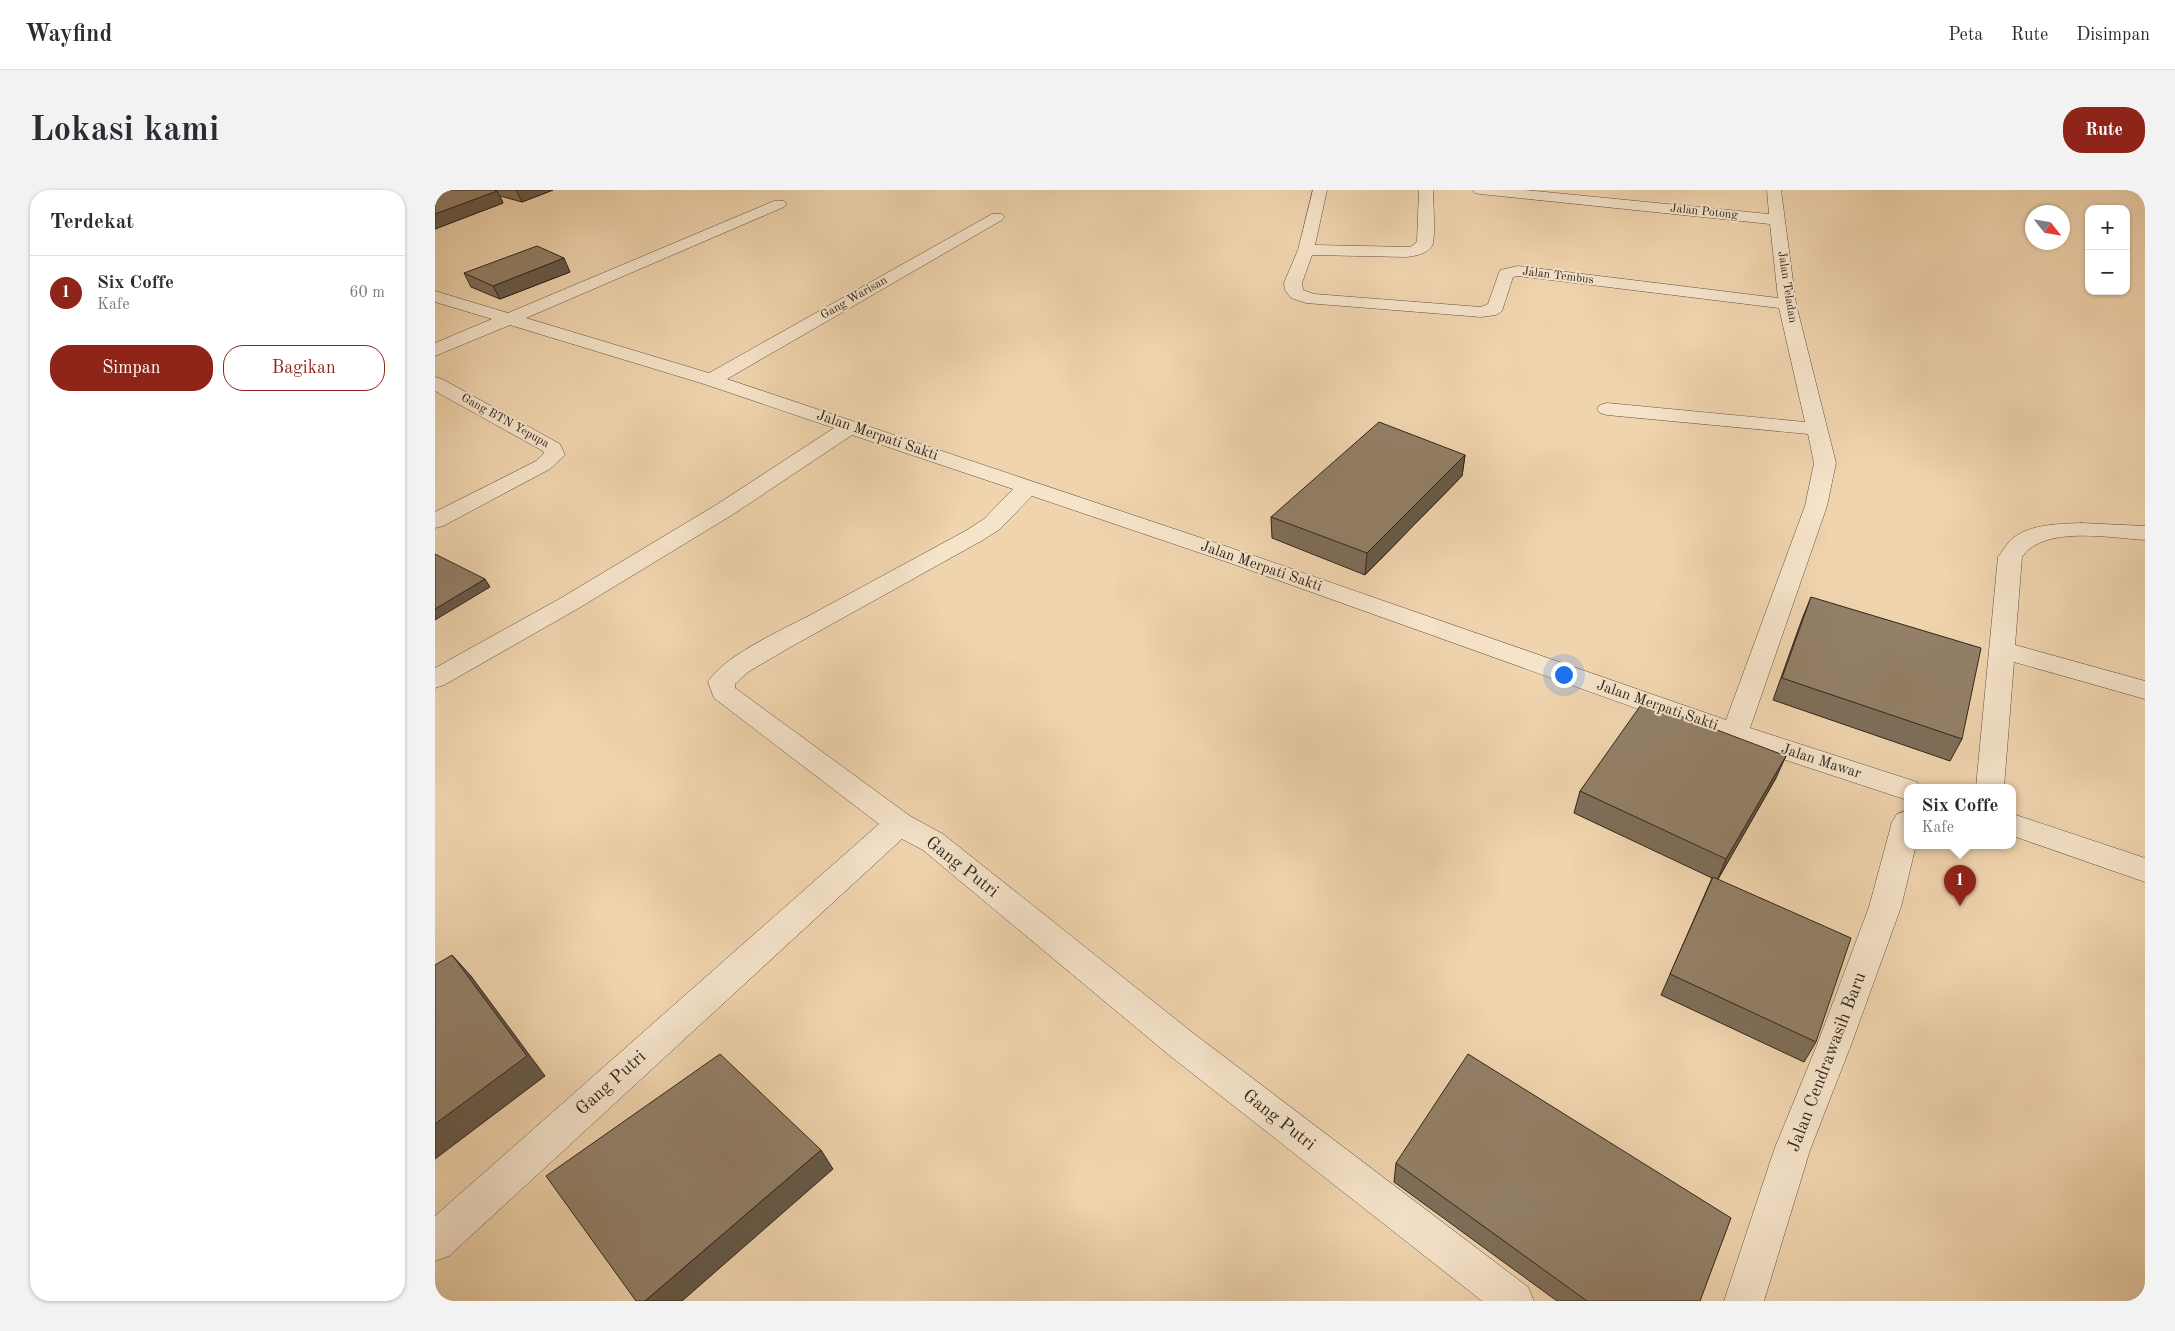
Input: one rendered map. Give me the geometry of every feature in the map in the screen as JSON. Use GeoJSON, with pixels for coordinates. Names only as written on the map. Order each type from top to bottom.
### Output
{"type":"FeatureCollection","features":[{"type":"Feature","properties":{"kind":"street"},"geometry":{"type":"LineString","coordinates":[[1320,190],[1306,250],[1407,252],[1419,249],[1424,245],[1427,190]]}},
{"type":"Feature","properties":{"kind":"street","name":"Jalan Potong"},"geometry":{"type":"LineString","coordinates":[[1480,190],[1778,220]]}},
{"type":"Feature","properties":{"kind":"street","name":"Jalan Teladan"},"geometry":{"type":"LineString","coordinates":[[1774,190],[1787,304],[1806,384]]}},
{"type":"Feature","properties":{"kind":"street"},"geometry":{"type":"LineString","coordinates":[[435,350],[779,204]]}},
{"type":"Feature","properties":{"kind":"street","name":"Gang Warisan"},"geometry":{"type":"LineString","coordinates":[[711,380],[997,217]]}},
{"type":"Feature","properties":{"kind":"street","name":"Jalan Tembus"},"geometry":{"type":"LineString","coordinates":[[1306,250],[1293,283],[1294,290],[1297,294],[1312,299],[1341,303],[1490,311],[1497,307],[1506,274],[1518,271],[1787,304]]}},
{"type":"Feature","properties":{"kind":"street","name":"Jalan Merpati Sakti"},"geometry":{"type":"LineString","coordinates":[[435,296],[711,380],[1247,562],[1735,733],[1816,506],[1825,463],[1806,384]]}},
{"type":"Feature","properties":{"kind":"street","name":"Gang BTN Yepupa"},"geometry":{"type":"LineString","coordinates":[[435,383],[553,448],[555,455],[543,464],[435,521]]}},
{"type":"Feature","properties":{"kind":"street"},"geometry":{"type":"LineString","coordinates":[[1607,409],[1817,428]]}},
{"type":"Feature","properties":{"kind":"street"},"geometry":{"type":"LineString","coordinates":[[435,679],[570,603],[708,520],[850,427]]}},
{"type":"Feature","properties":{"kind":"street"},"geometry":{"type":"LineString","coordinates":[[901,824],[723,692],[721,682],[739,666],[778,643],[975,536],[992,524],[1028,487]]}},
{"type":"Feature","properties":{"kind":"street"},"geometry":{"type":"LineString","coordinates":[[1990,784],[2010,557],[2021,542],[2046,531],[2085,530],[2145,533]]}},
{"type":"Feature","properties":{"kind":"street"},"geometry":{"type":"LineString","coordinates":[[2002,650],[2145,690]]}},
{"type":"Feature","properties":{"kind":"street","name":"Jalan Mawar"},"geometry":{"type":"LineString","coordinates":[[1735,733],[1904,789]]}},
{"type":"Feature","properties":{"kind":"street","name":"Gang Putri"},"geometry":{"type":"LineString","coordinates":[[435,1242],[878,841],[901,824],[933,842],[1181,1044],[1515,1301]]}},
{"type":"Feature","properties":{"kind":"street"},"geometry":{"type":"LineString","coordinates":[[2016,826],[2145,870]]}},
{"type":"Feature","properties":{"kind":"street","name":"Jalan Cendrawasih Baru"},"geometry":{"type":"LineString","coordinates":[[1744,1301],[1792,1150],[1834,1045],[1885,907],[1904,834]]}},
{"type":"Feature","properties":{"kind":"building"},"geometry":{"type":"Polygon","coordinates":[[[435,191],[497,191],[435,214],[435,191]]]}},
{"type":"Feature","properties":{"kind":"building"},"geometry":{"type":"Polygon","coordinates":[[[537,246],[564,258],[493,286],[464,273],[537,246]]]}},
{"type":"Feature","properties":{"kind":"building"},"geometry":{"type":"Polygon","coordinates":[[[1379,422],[1465,455],[1367,553],[1271,517],[1379,422]]]}},
{"type":"Feature","properties":{"kind":"building"},"geometry":{"type":"Polygon","coordinates":[[[435,554],[485,579],[435,609],[435,554]]]}},
{"type":"Feature","properties":{"kind":"building"},"geometry":{"type":"Polygon","coordinates":[[[1811,597],[1981,648],[1962,739],[1782,678],[1811,597]]]}},
{"type":"Feature","properties":{"kind":"building"},"geometry":{"type":"Polygon","coordinates":[[[1643,702],[1786,756],[1726,859],[1580,791],[1643,702]]]}},
{"type":"Feature","properties":{"kind":"building"},"geometry":{"type":"Polygon","coordinates":[[[1713,877],[1851,938],[1816,1042],[1670,974],[1713,877]]]}},
{"type":"Feature","properties":{"kind":"building"},"geometry":{"type":"Polygon","coordinates":[[[452,955],[527,1056],[435,1124],[435,965],[452,955]]]}},
{"type":"Feature","properties":{"kind":"building"},"geometry":{"type":"Polygon","coordinates":[[[720,1054],[821,1150],[645,1301],[636,1301],[546,1176],[720,1054]]]}},
{"type":"Feature","properties":{"kind":"building"},"geometry":{"type":"Polygon","coordinates":[[[1468,1054],[1731,1218],[1700,1301],[1587,1301],[1396,1163],[1468,1054]]]}},
{"type":"Feature","properties":{"kind":"place","name":"Six Coffe"},"geometry":{"type":"Point","coordinates":[1960,906]}}]}
